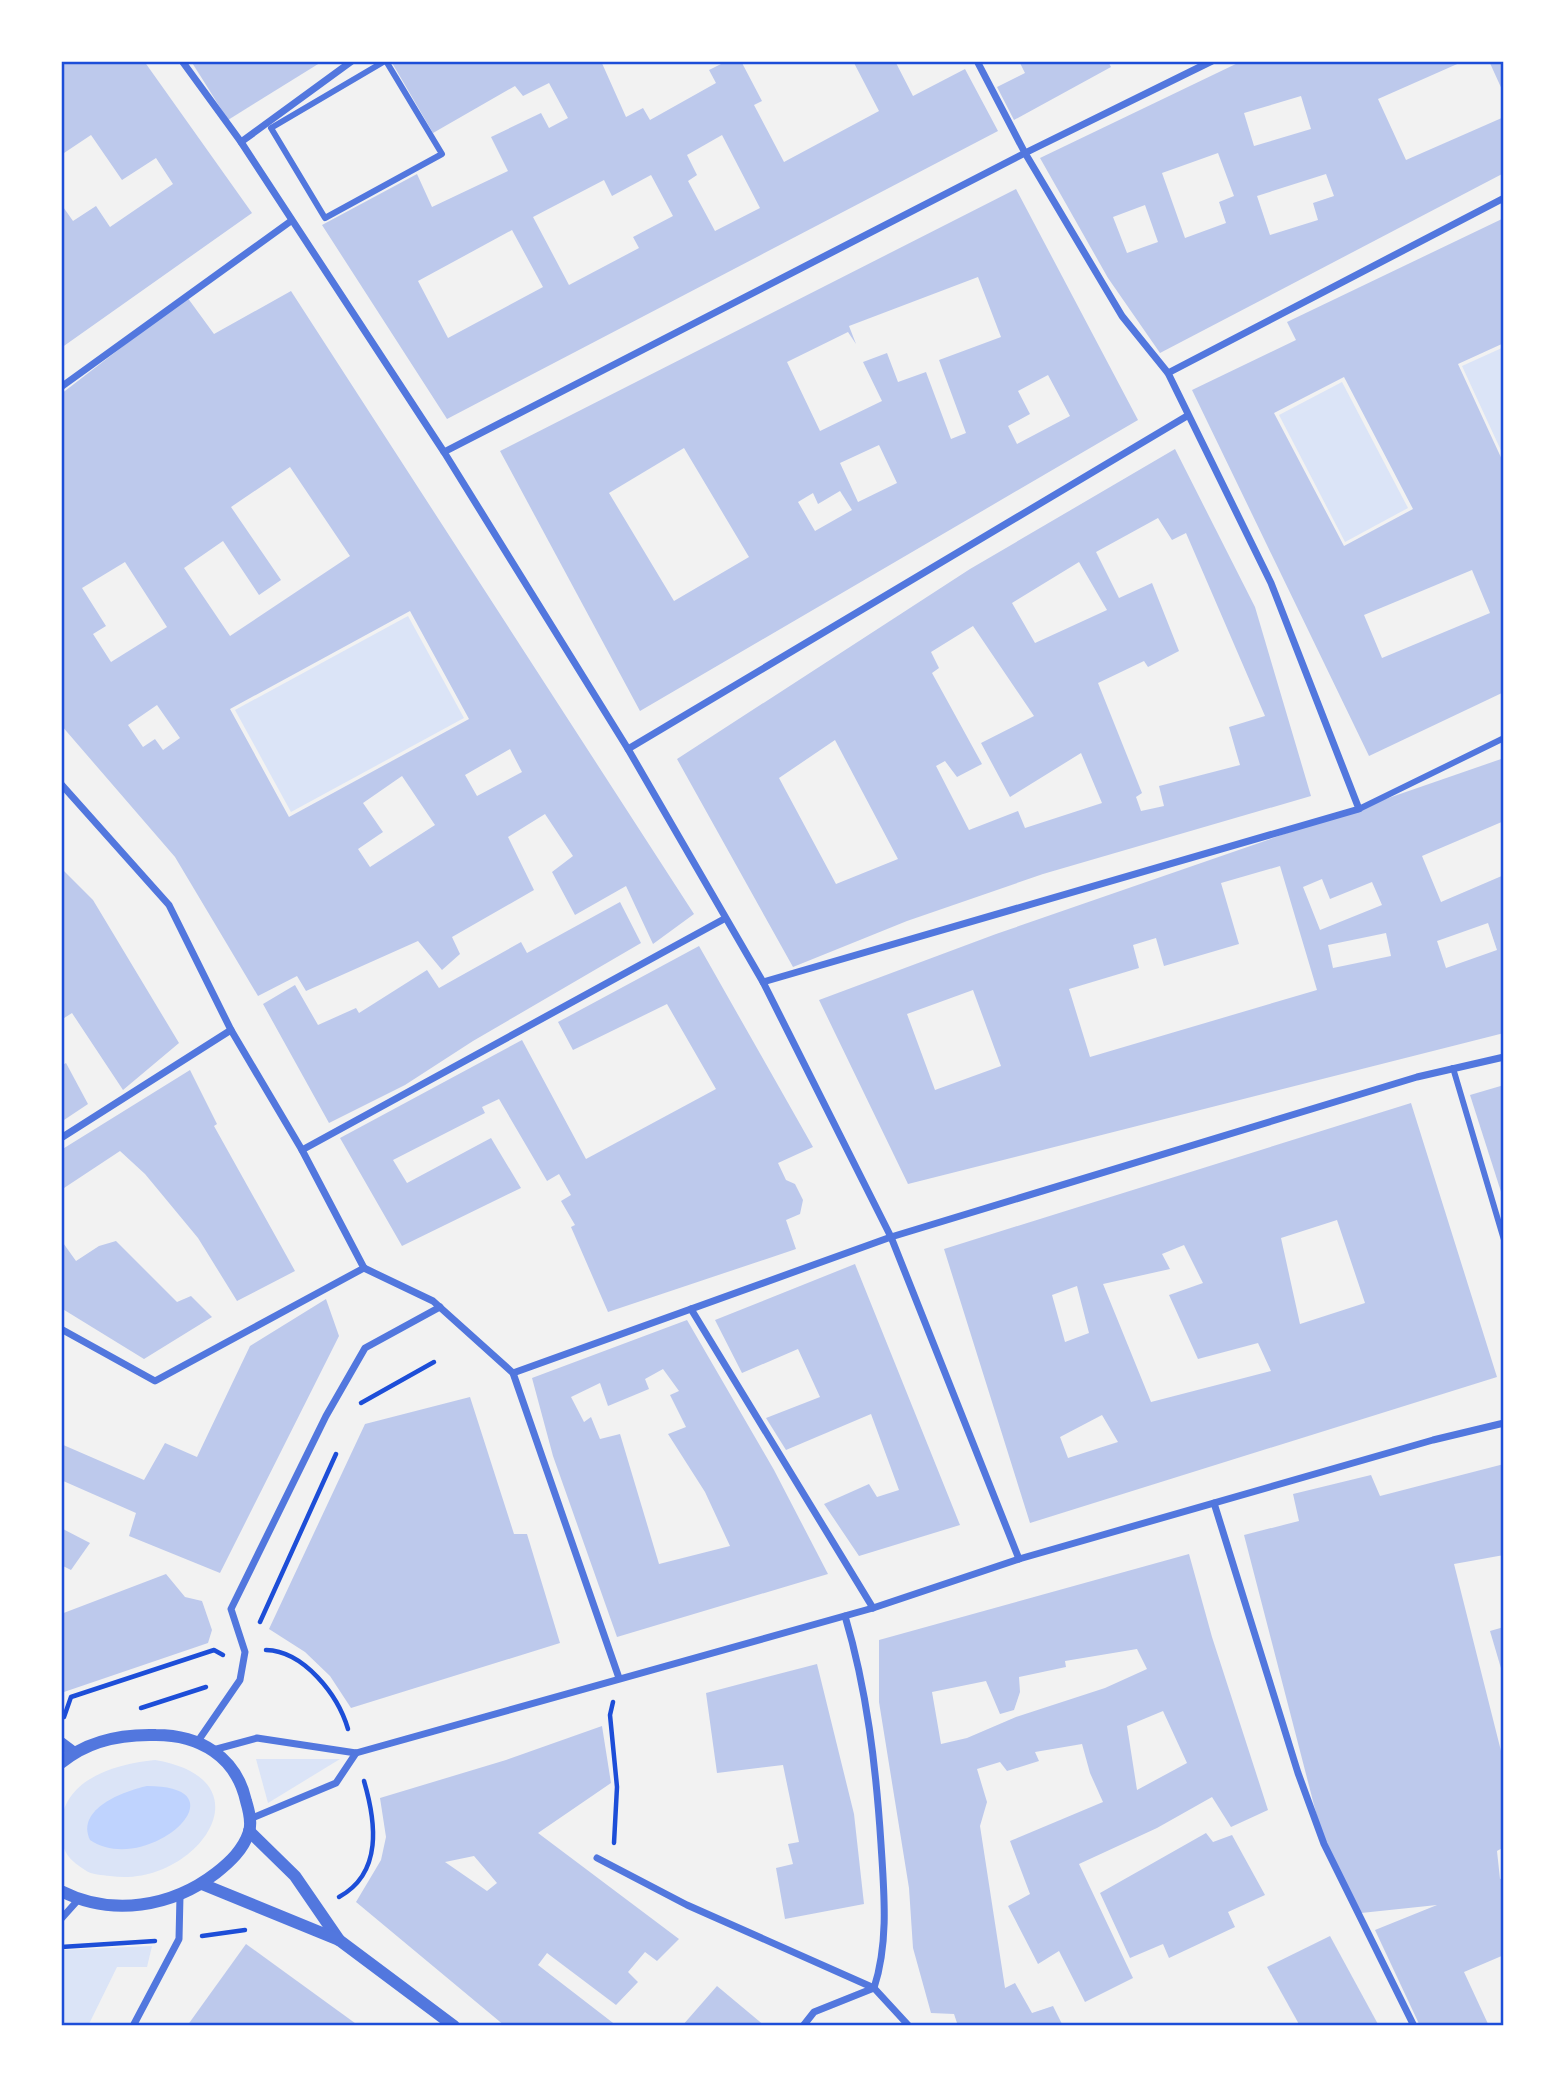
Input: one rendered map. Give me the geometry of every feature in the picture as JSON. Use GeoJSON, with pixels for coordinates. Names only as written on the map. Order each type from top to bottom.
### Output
{"type":"FeatureCollection","features":[{"type":"Feature","properties":{"kind":"street"},"geometry":{"type":"LineString","coordinates":[[182,61],[241,142],[444,452],[628,748],[724,919],[763,982],[891,1237],[1019,1559]]}},
{"type":"Feature","properties":{"kind":"street"},"geometry":{"type":"LineString","coordinates":[[241,142],[352,61]]}},
{"type":"Feature","properties":{"kind":"street"},"geometry":{"type":"LineString","coordinates":[[385,61],[442,154],[325,218],[271,128],[385,61]]}},
{"type":"Feature","properties":{"kind":"street"},"geometry":{"type":"LineString","coordinates":[[977,61],[1025,153],[1122,316],[1168,373],[1271,583],[1359,809]]}},
{"type":"Feature","properties":{"kind":"street"},"geometry":{"type":"LineString","coordinates":[[444,452],[1025,153],[1212,61]]}},
{"type":"Feature","properties":{"kind":"street"},"geometry":{"type":"LineString","coordinates":[[1168,373],[1504,198]]}},
{"type":"Feature","properties":{"kind":"street"},"geometry":{"type":"LineString","coordinates":[[61,387],[291,221]]}},
{"type":"Feature","properties":{"kind":"street"},"geometry":{"type":"LineString","coordinates":[[628,748],[1187,415]]}},
{"type":"Feature","properties":{"kind":"street"},"geometry":{"type":"LineString","coordinates":[[763,982],[1359,809],[1504,738]]}},
{"type":"Feature","properties":{"kind":"street"},"geometry":{"type":"LineString","coordinates":[[61,785],[169,905],[231,1030],[302,1150],[364,1268],[440,1307],[513,1373],[619,1678]]}},
{"type":"Feature","properties":{"kind":"street"},"geometry":{"type":"LineString","coordinates":[[302,1150],[724,919]]}},
{"type":"Feature","properties":{"kind":"street"},"geometry":{"type":"LineString","coordinates":[[61,1138],[231,1030]]}},
{"type":"Feature","properties":{"kind":"street"},"geometry":{"type":"LineString","coordinates":[[513,1373],[891,1237],[1453,1068],[1504,1057]]}},
{"type":"Feature","properties":{"kind":"street"},"geometry":{"type":"LineString","coordinates":[[1453,1068],[1504,1240]]}},
{"type":"Feature","properties":{"kind":"street"},"geometry":{"type":"LineString","coordinates":[[61,1329],[155,1381],[364,1268]]}},
{"type":"Feature","properties":{"kind":"street"},"geometry":{"type":"LineString","coordinates":[[198,1741],[240,1680],[245,1652],[231,1609],[326,1416],[365,1348],[440,1307]]}},
{"type":"Feature","properties":{"kind":"street"},"geometry":{"type":"LineString","coordinates":[[691,1309],[873,1608]]}},
{"type":"Feature","properties":{"kind":"street"},"geometry":{"type":"LineString","coordinates":[[213,1750],[257,1738],[355,1753],[873,1608],[1019,1559],[1504,1423]]}},
{"type":"Feature","properties":{"kind":"street"},"geometry":{"type":"LineString","coordinates":[[1214,1503],[1324,1844],[1414,2026]]}},
{"type":"Feature","properties":{"kind":"street"},"geometry":{"type":"LineString","coordinates":[[845,1616],[857,1657],[876,1772],[884,1880],[883,1960],[874,1988]]}},
{"type":"Feature","properties":{"kind":"street"},"geometry":{"type":"LineString","coordinates":[[61,1763],[74,1752],[102,1741],[135,1734],[167,1735],[198,1741],[213,1750],[238,1779],[250,1825],[320,1908],[339,1940]]}},
{"type":"Feature","properties":{"kind":"street"},"geometry":{"type":"LineString","coordinates":[[61,1743],[74,1752]]}},
{"type":"Feature","properties":{"kind":"street"},"geometry":{"type":"LineString","coordinates":[[61,1891],[78,1900],[107,1905],[135,1905],[180,1896],[202,1884],[230,1862],[243,1846],[250,1825],[336,1783],[355,1753]]}},
{"type":"Feature","properties":{"kind":"street"},"geometry":{"type":"LineString","coordinates":[[597,1858],[687,1905],[874,1988],[909,2026]]}},
{"type":"Feature","properties":{"kind":"street"},"geometry":{"type":"LineString","coordinates":[[202,1884],[339,1940],[454,2026]]}},
{"type":"Feature","properties":{"kind":"street"},"geometry":{"type":"LineString","coordinates":[[133,2026],[179,1939],[180,1896]]}},
{"type":"Feature","properties":{"kind":"street"},"geometry":{"type":"LineString","coordinates":[[61,1919],[78,1900]]}},
{"type":"Feature","properties":{"kind":"street"},"geometry":{"type":"LineString","coordinates":[[803,2026],[814,2011],[874,1988]]}},
{"type":"Feature","properties":{"kind":"path"},"geometry":{"type":"LineString","coordinates":[[358,1404],[434,1362]]}},
{"type":"Feature","properties":{"kind":"path"},"geometry":{"type":"LineString","coordinates":[[259,1651],[259,1625],[342,1441]]}},
{"type":"Feature","properties":{"kind":"path"},"geometry":{"type":"LineString","coordinates":[[73,1718],[64,1717],[71,1697],[214,1650],[224,1656],[225,1663]]}},
{"type":"Feature","properties":{"kind":"path"},"geometry":{"type":"LineString","coordinates":[[245,1652],[281,1651],[303,1663],[318,1678],[344,1716],[369,1799],[375,1843],[361,1878],[347,1893],[320,1908]]}},
{"type":"Feature","properties":{"kind":"path"},"geometry":{"type":"LineString","coordinates":[[613,1868],[617,1787],[610,1715],[619,1678]]}},
{"type":"Feature","properties":{"kind":"path"},"geometry":{"type":"LineString","coordinates":[[140,1708],[220,1682]]}},
{"type":"Feature","properties":{"kind":"shaded area"},"geometry":{"type":"Polygon","coordinates":[[[1504,347],[1504,457],[1462,366],[1504,347]]]}},
{"type":"Feature","properties":{"kind":"shaded area"},"geometry":{"type":"Polygon","coordinates":[[[1342,382],[1408,508],[1345,542],[1279,415],[1342,382]]]}},
{"type":"Feature","properties":{"kind":"shaded area"},"geometry":{"type":"Polygon","coordinates":[[[408,616],[464,718],[291,812],[235,710],[408,616]]]}},
{"type":"Feature","properties":{"kind":"shaded area"},"geometry":{"type":"Polygon","coordinates":[[[256,1759],[340,1759],[268,1803],[256,1759]]]}},
{"type":"Feature","properties":{"kind":"shaded area"},"geometry":{"type":"Polygon","coordinates":[[[155,1760],[191,1771],[210,1788],[215,1809],[209,1830],[193,1850],[169,1866],[141,1876],[110,1876],[88,1872],[69,1857],[61,1835],[64,1811],[70,1797],[93,1777],[108,1770],[155,1760]]]}},
{"type":"Feature","properties":{"kind":"shaded area"},"geometry":{"type":"Polygon","coordinates":[[[152,1946],[147,1967],[117,1967],[88,2026],[61,2026],[61,1950],[152,1946]]]}},
{"type":"Feature","properties":{"kind":"water"},"geometry":{"type":"Polygon","coordinates":[[[147,1786],[176,1790],[189,1800],[189,1813],[178,1827],[160,1840],[137,1848],[113,1849],[90,1840],[87,1829],[89,1819],[95,1811],[115,1797],[147,1786]]]}},
{"type":"Feature","properties":{"kind":"building"},"geometry":{"type":"Polygon","coordinates":[[[61,61],[144,61],[252,213],[61,348],[61,204],[73,221],[96,206],[110,227],[173,184],[156,158],[122,180],[91,135],[61,155],[61,61]]]}},
{"type":"Feature","properties":{"kind":"building"},"geometry":{"type":"Polygon","coordinates":[[[191,61],[323,61],[228,120],[191,61]]]}},
{"type":"Feature","properties":{"kind":"building"},"geometry":{"type":"Polygon","coordinates":[[[391,61],[601,61],[626,117],[643,108],[650,120],[716,83],[709,70],[727,61],[741,61],[762,101],[754,105],[784,162],[879,111],[853,61],[895,61],[913,96],[965,69],[998,131],[447,419],[322,225],[417,174],[432,207],[508,171],[491,137],[541,113],[549,128],[568,118],[549,83],[523,96],[515,86],[433,133],[391,61]],[[722,135],[687,155],[697,175],[688,181],[715,231],[760,208],[722,135]],[[651,175],[612,196],[604,180],[533,217],[569,285],[639,248],[633,237],[673,216],[651,175]],[[512,230],[418,281],[448,338],[543,287],[512,230]]]}},
{"type":"Feature","properties":{"kind":"building"},"geometry":{"type":"Polygon","coordinates":[[[1019,61],[1108,61],[1111,67],[1014,120],[997,87],[1025,73],[1019,61]]]}},
{"type":"Feature","properties":{"kind":"building"},"geometry":{"type":"Polygon","coordinates":[[[1242,61],[1464,61],[1378,99],[1406,160],[1504,117],[1504,173],[1160,353],[1108,278],[1040,158],[1242,61]],[[1301,96],[1244,113],[1254,146],[1311,129],[1301,96]],[[1218,153],[1162,173],[1185,238],[1226,223],[1219,202],[1234,196],[1218,153]],[[1326,174],[1257,196],[1270,235],[1318,220],[1313,203],[1334,196],[1326,174]],[[1145,205],[1113,217],[1127,253],[1158,242],[1145,205]]]}},
{"type":"Feature","properties":{"kind":"building"},"geometry":{"type":"Polygon","coordinates":[[[1489,61],[1504,61],[1504,94],[1489,61]]]}},
{"type":"Feature","properties":{"kind":"building"},"geometry":{"type":"Polygon","coordinates":[[[1016,189],[1138,420],[640,711],[500,451],[1016,189]],[[978,277],[849,326],[856,344],[848,332],[787,362],[820,431],[882,401],[863,362],[887,353],[898,382],[926,372],[951,439],[966,433],[939,360],[1001,337],[978,277]],[[1048,375],[1018,391],[1030,414],[1008,426],[1017,444],[1070,416],[1048,375]],[[879,445],[840,463],[858,502],[897,483],[879,445]],[[684,448],[609,493],[674,601],[749,557],[684,448]],[[840,491],[818,504],[813,493],[798,502],[815,531],[852,510],[840,491]]]}},
{"type":"Feature","properties":{"kind":"building"},"geometry":{"type":"Polygon","coordinates":[[[1504,218],[1504,343],[1458,364],[1504,464],[1504,692],[1369,756],[1192,390],[1296,340],[1287,322],[1504,218]],[[1344,377],[1274,413],[1344,546],[1413,509],[1344,377]],[[1472,570],[1364,615],[1382,658],[1490,613],[1472,570]]]}},
{"type":"Feature","properties":{"kind":"building"},"geometry":{"type":"Polygon","coordinates":[[[291,291],[694,914],[653,944],[626,886],[575,915],[552,872],[573,856],[545,814],[508,837],[534,890],[452,937],[460,954],[442,970],[418,941],[306,991],[297,976],[258,996],[175,857],[61,725],[61,394],[187,297],[214,334],[291,291]],[[290,467],[231,507],[281,580],[259,595],[223,541],[184,568],[230,636],[350,556],[290,467]],[[125,562],[82,588],[106,626],[93,634],[111,662],[167,627],[125,562]],[[410,611],[230,709],[289,817],[469,719],[410,611]],[[157,705],[128,725],[143,747],[155,739],[163,750],[180,738],[157,705]],[[510,749],[465,775],[477,796],[522,772],[510,749]],[[402,776],[363,803],[383,832],[358,849],[370,867],[435,825],[402,776]]]}},
{"type":"Feature","properties":{"kind":"building"},"geometry":{"type":"Polygon","coordinates":[[[1175,449],[1255,607],[1311,796],[1043,874],[907,921],[793,967],[677,759],[970,569],[1175,449]],[[1158,518],[1096,552],[1119,598],[1152,583],[1179,651],[1148,667],[1144,661],[1098,683],[1142,793],[1136,797],[1141,811],[1164,806],[1159,786],[1240,765],[1229,727],[1265,716],[1186,533],[1172,540],[1158,518]],[[1079,562],[1012,603],[1035,643],[1107,610],[1079,562]],[[973,626],[931,652],[939,668],[932,673],[982,764],[957,777],[945,761],[936,766],[969,830],[1018,811],[1025,828],[1102,803],[1081,753],[1010,797],[981,743],[1034,716],[973,626]],[[835,740],[779,778],[836,884],[898,859],[835,740]]]}},
{"type":"Feature","properties":{"kind":"building"},"geometry":{"type":"Polygon","coordinates":[[[1504,758],[1504,821],[1422,856],[1441,902],[1504,875],[1504,1033],[908,1184],[819,1000],[996,934],[1504,758]],[[1280,866],[1221,883],[1239,944],[1164,966],[1156,938],[1133,945],[1139,968],[1069,989],[1090,1057],[1317,990],[1280,866]],[[1322,879],[1303,887],[1320,930],[1382,905],[1372,882],[1330,899],[1322,879]],[[1488,923],[1437,941],[1446,968],[1497,950],[1488,923]],[[1386,933],[1328,945],[1333,968],[1391,956],[1386,933]],[[973,990],[907,1014],[935,1090],[1001,1066],[973,990]]]}},
{"type":"Feature","properties":{"kind":"building"},"geometry":{"type":"Polygon","coordinates":[[[61,868],[93,900],[179,1043],[123,1090],[72,1013],[61,1020],[61,868]]]}},
{"type":"Feature","properties":{"kind":"building"},"geometry":{"type":"Polygon","coordinates":[[[620,902],[641,943],[473,1041],[405,1085],[329,1123],[263,1004],[295,985],[318,1025],[356,1008],[359,1013],[427,970],[439,988],[521,942],[527,953],[620,902]]]}},
{"type":"Feature","properties":{"kind":"building"},"geometry":{"type":"Polygon","coordinates":[[[699,946],[813,1147],[778,1163],[786,1180],[795,1184],[803,1200],[800,1214],[786,1220],[796,1249],[608,1312],[571,1227],[575,1225],[561,1201],[571,1195],[559,1174],[547,1181],[499,1099],[482,1107],[485,1113],[393,1160],[407,1183],[491,1138],[521,1188],[402,1246],[340,1138],[522,1040],[586,1159],[716,1089],[667,1004],[573,1050],[558,1022],[699,946]]]}},
{"type":"Feature","properties":{"kind":"building"},"geometry":{"type":"Polygon","coordinates":[[[66,1063],[88,1104],[61,1122],[61,1066],[66,1063]]]}},
{"type":"Feature","properties":{"kind":"building"},"geometry":{"type":"Polygon","coordinates":[[[190,1070],[217,1124],[214,1126],[295,1271],[237,1301],[198,1238],[145,1174],[120,1151],[61,1190],[61,1150],[190,1070]]]}},
{"type":"Feature","properties":{"kind":"building"},"geometry":{"type":"Polygon","coordinates":[[[1504,1085],[1504,1198],[1503,1198],[1470,1095],[1504,1085]]]}},
{"type":"Feature","properties":{"kind":"building"},"geometry":{"type":"Polygon","coordinates":[[[1411,1103],[1497,1377],[1030,1523],[944,1249],[1411,1103]],[[1337,1220],[1281,1238],[1300,1324],[1365,1303],[1337,1220]],[[1184,1245],[1162,1254],[1170,1269],[1103,1284],[1151,1402],[1271,1371],[1258,1343],[1198,1359],[1169,1295],[1203,1283],[1184,1245]],[[1077,1286],[1052,1295],[1065,1342],[1089,1333],[1077,1286]],[[1102,1415],[1060,1437],[1068,1458],[1118,1442],[1102,1415]]]}},
{"type":"Feature","properties":{"kind":"building"},"geometry":{"type":"Polygon","coordinates":[[[61,1240],[76,1261],[99,1246],[116,1241],[177,1302],[191,1296],[212,1317],[144,1359],[61,1308],[61,1240]]]}},
{"type":"Feature","properties":{"kind":"building"},"geometry":{"type":"Polygon","coordinates":[[[855,1264],[960,1525],[859,1556],[824,1504],[869,1484],[877,1497],[899,1490],[871,1414],[786,1450],[766,1418],[820,1397],[798,1349],[742,1373],[715,1320],[855,1264]]]}},
{"type":"Feature","properties":{"kind":"building"},"geometry":{"type":"Polygon","coordinates":[[[326,1299],[339,1336],[220,1573],[129,1536],[136,1513],[61,1480],[61,1444],[144,1480],[165,1443],[197,1457],[250,1346],[326,1299]]]}},
{"type":"Feature","properties":{"kind":"building"},"geometry":{"type":"Polygon","coordinates":[[[687,1320],[774,1470],[828,1574],[617,1637],[553,1456],[532,1378],[687,1320]],[[663,1369],[645,1379],[649,1389],[608,1406],[600,1383],[571,1397],[584,1422],[591,1417],[600,1439],[620,1434],[659,1564],[730,1546],[705,1492],[668,1434],[686,1427],[670,1395],[679,1391],[663,1369]]]}},
{"type":"Feature","properties":{"kind":"building"},"geometry":{"type":"Polygon","coordinates":[[[470,1397],[514,1534],[527,1534],[560,1643],[351,1708],[330,1676],[305,1652],[269,1629],[365,1424],[470,1397]]]}},
{"type":"Feature","properties":{"kind":"building"},"geometry":{"type":"Polygon","coordinates":[[[1504,1464],[1504,1555],[1454,1564],[1504,1763],[1504,1847],[1497,1851],[1500,1879],[1504,1878],[1504,1955],[1464,1972],[1489,2026],[1420,2026],[1375,1930],[1437,1905],[1361,1913],[1321,1832],[1244,1535],[1299,1521],[1293,1494],[1371,1475],[1380,1496],[1504,1464]]]}},
{"type":"Feature","properties":{"kind":"building"},"geometry":{"type":"Polygon","coordinates":[[[61,1528],[90,1543],[71,1570],[61,1565],[61,1528]]]}},
{"type":"Feature","properties":{"kind":"building"},"geometry":{"type":"Polygon","coordinates":[[[1189,1554],[1212,1637],[1268,1810],[1231,1827],[1212,1797],[1157,1828],[1079,1864],[1133,1978],[1085,2002],[1059,1951],[1038,1964],[1008,1906],[1030,1894],[1010,1841],[1103,1802],[1090,1773],[1082,1744],[1035,1752],[1039,1761],[1007,1771],[1000,1762],[977,1769],[987,1802],[980,1826],[1005,1988],[1015,1983],[1032,2013],[1053,2006],[1063,2026],[958,2026],[954,2014],[931,2013],[913,1948],[909,1888],[879,1702],[879,1640],[1189,1554]],[[1137,1649],[1065,1661],[1066,1667],[1019,1677],[1020,1692],[1014,1710],[1000,1714],[986,1681],[932,1692],[941,1744],[967,1738],[1016,1717],[1105,1688],[1147,1669],[1137,1649]],[[1163,1711],[1127,1726],[1137,1790],[1187,1763],[1163,1711]]]}},
{"type":"Feature","properties":{"kind":"building"},"geometry":{"type":"Polygon","coordinates":[[[166,1574],[185,1597],[202,1601],[212,1630],[208,1643],[61,1693],[61,1614],[166,1574]]]}},
{"type":"Feature","properties":{"kind":"building"},"geometry":{"type":"Polygon","coordinates":[[[1504,1627],[1504,1675],[1503,1675],[1490,1631],[1504,1627]]]}},
{"type":"Feature","properties":{"kind":"building"},"geometry":{"type":"Polygon","coordinates":[[[817,1664],[854,1814],[864,1904],[785,1919],[776,1868],[793,1864],[788,1844],[799,1842],[783,1765],[717,1773],[706,1693],[817,1664]]]}},
{"type":"Feature","properties":{"kind":"building"},"geometry":{"type":"Polygon","coordinates":[[[602,1726],[611,1783],[538,1833],[679,1939],[657,1961],[645,1952],[628,1972],[638,1982],[616,2005],[547,1953],[538,1965],[617,2026],[505,2026],[356,1902],[381,1860],[386,1837],[380,1798],[506,1760],[602,1726]],[[474,1856],[445,1862],[487,1891],[497,1883],[474,1856]]]}},
{"type":"Feature","properties":{"kind":"building"},"geometry":{"type":"Polygon","coordinates":[[[1206,1833],[1213,1842],[1232,1835],[1265,1895],[1228,1912],[1235,1927],[1169,1958],[1163,1944],[1130,1958],[1100,1893],[1206,1833]]]}},
{"type":"Feature","properties":{"kind":"building"},"geometry":{"type":"Polygon","coordinates":[[[1330,1936],[1379,2026],[1300,2026],[1267,1967],[1330,1936]]]}},
{"type":"Feature","properties":{"kind":"building"},"geometry":{"type":"Polygon","coordinates":[[[246,1944],[359,2026],[187,2026],[246,1944]]]}},
{"type":"Feature","properties":{"kind":"building"},"geometry":{"type":"Polygon","coordinates":[[[717,1986],[765,2026],[682,2026],[717,1986]]]}}]}
